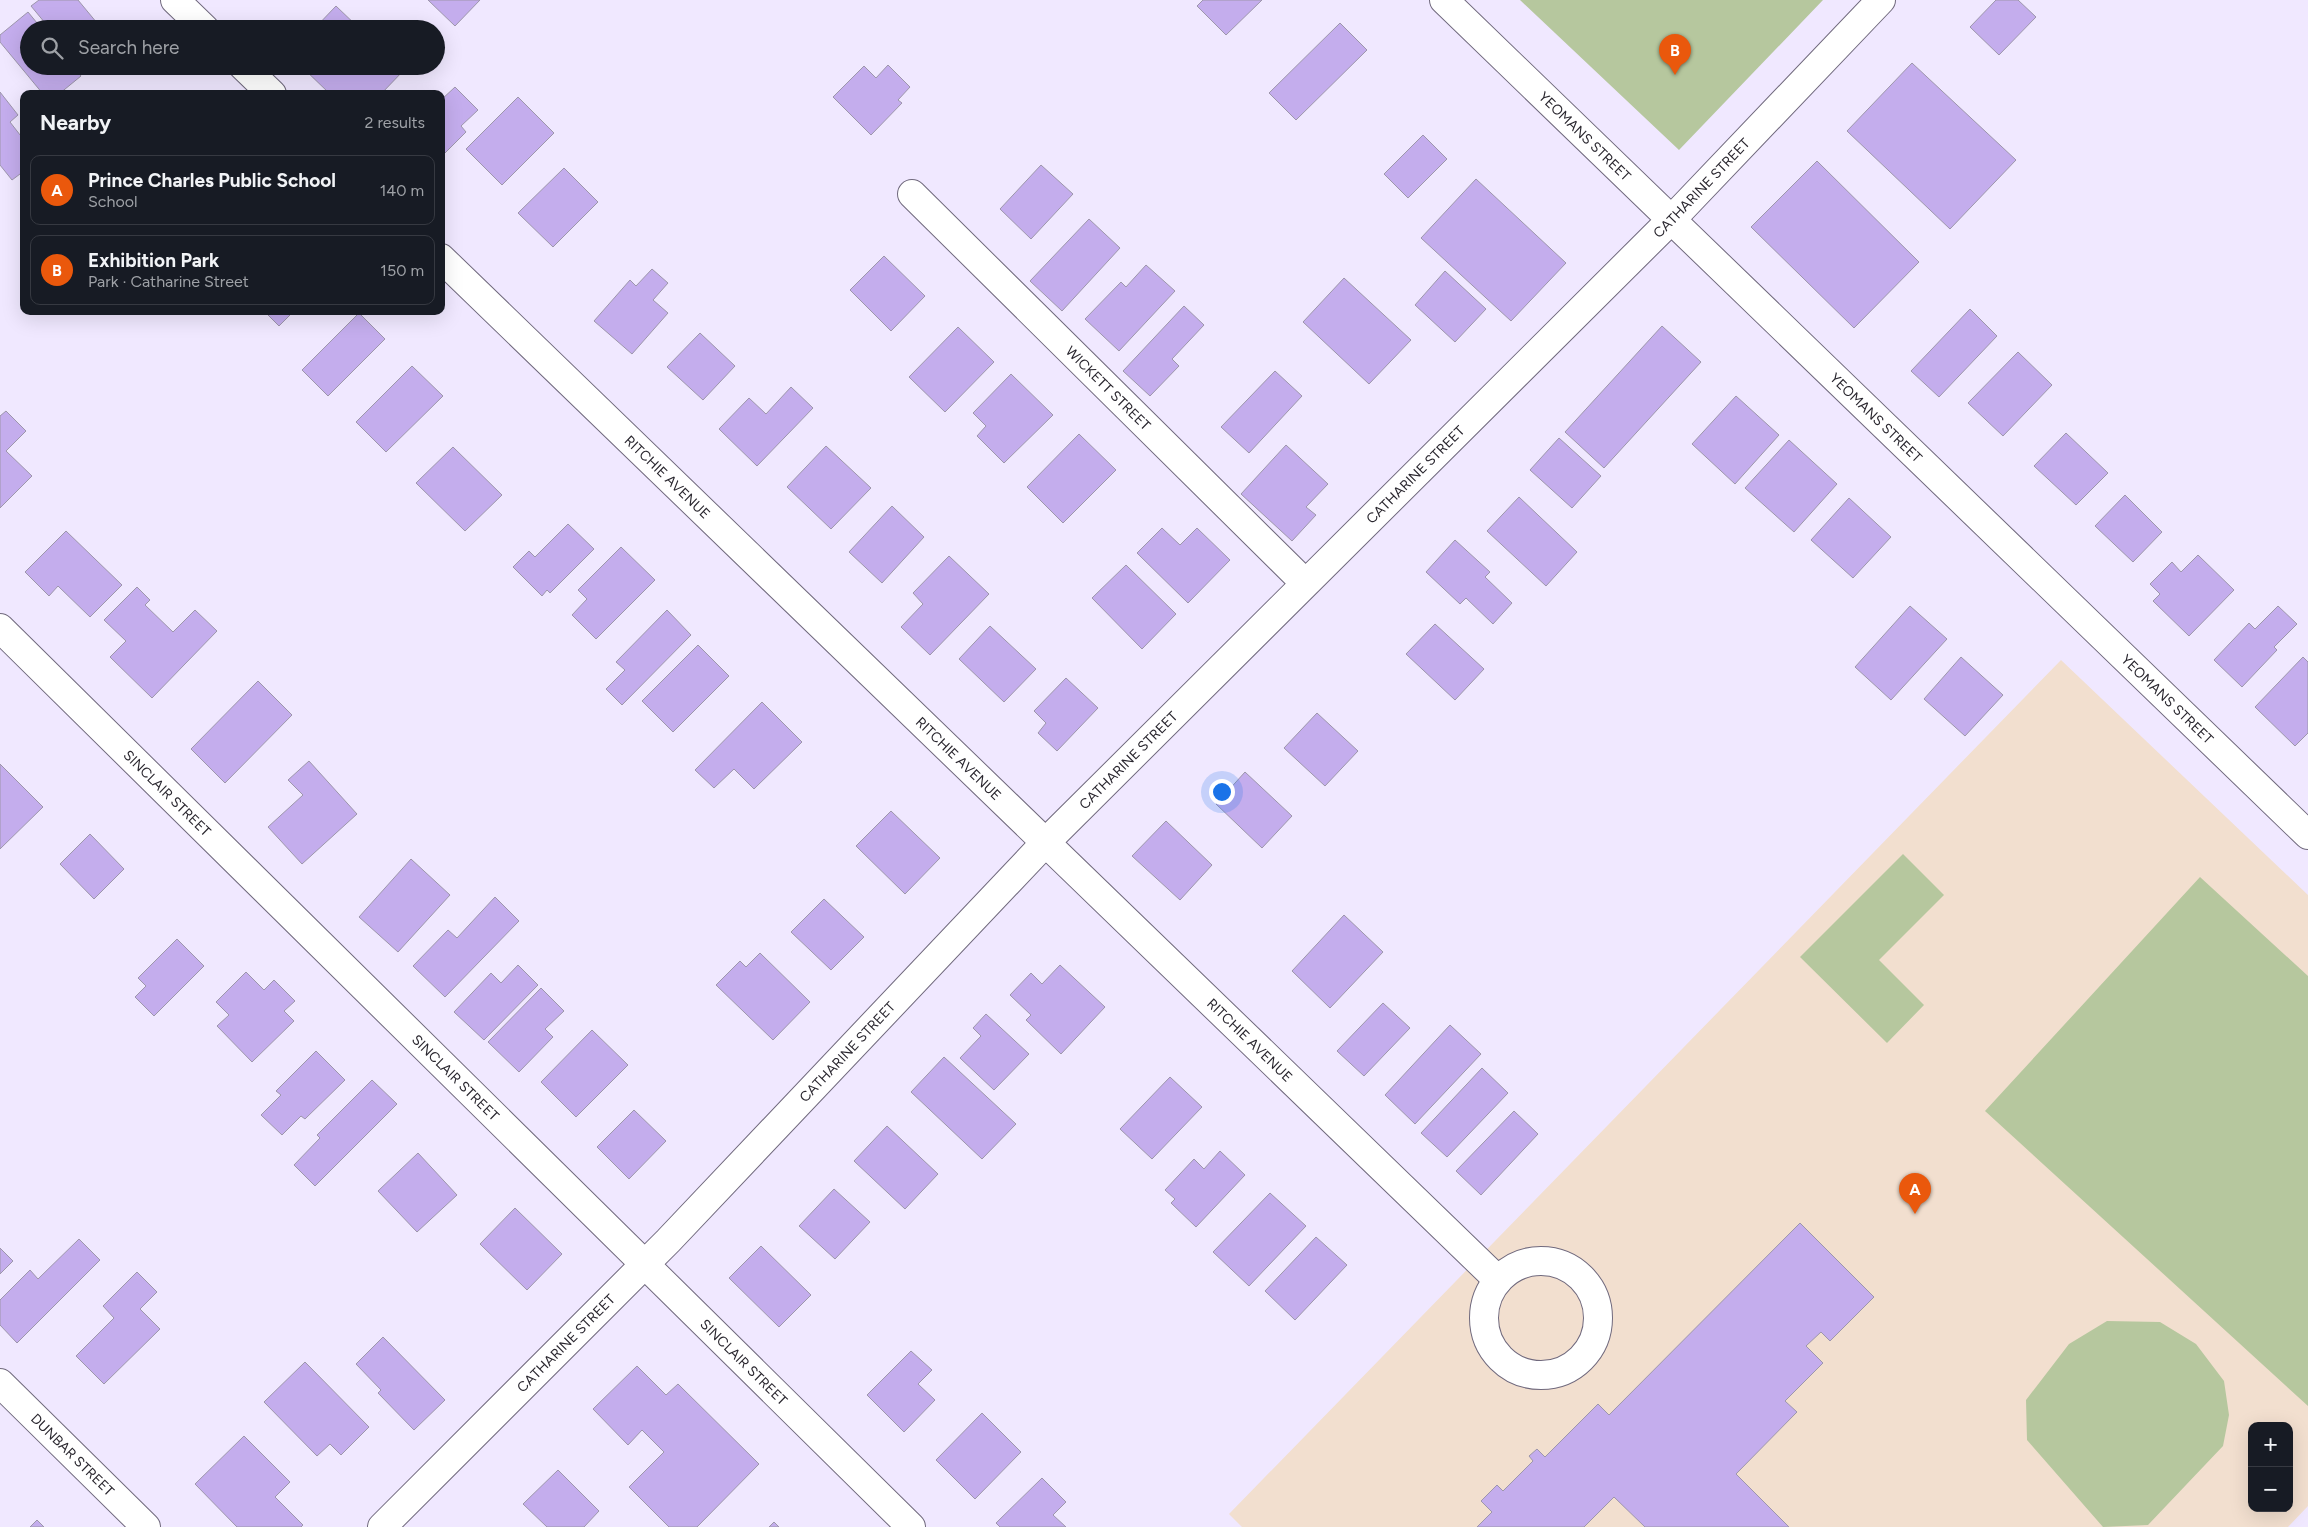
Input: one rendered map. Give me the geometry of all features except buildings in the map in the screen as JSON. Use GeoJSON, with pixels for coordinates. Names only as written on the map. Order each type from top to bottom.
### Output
{"type":"FeatureCollection","features":[{"type":"Feature","properties":{"kind":"street"},"geometry":{"type":"LineString","coordinates":[[175,0],[196,20]]}},
{"type":"Feature","properties":{"kind":"street","name":"YEOMANS STREET"},"geometry":{"type":"LineString","coordinates":[[1444,0],[2308,835]]}},
{"type":"Feature","properties":{"kind":"street","name":"CATHARINE STREET"},"geometry":{"type":"LineString","coordinates":[[382,1527],[645,1265],[1044,843],[1672,220],[1881,0]]}},
{"type":"Feature","properties":{"kind":"street"},"geometry":{"type":"LineString","coordinates":[[253,75],[268,90]]}},
{"type":"Feature","properties":{"kind":"street","name":"WICKETT STREET"},"geometry":{"type":"LineString","coordinates":[[912,194],[1305,583]]}},
{"type":"Feature","properties":{"kind":"street","name":"RITCHIE AVENUE"},"geometry":{"type":"LineString","coordinates":[[445,262],[1498,1280]]}},
{"type":"Feature","properties":{"kind":"street","name":"SINCLAIR STREET"},"geometry":{"type":"LineString","coordinates":[[0,628],[911,1527]]}},
{"type":"Feature","properties":{"kind":"street"},"geometry":{"type":"LineString","coordinates":[[1551,1261],[1570,1268],[1585,1280],[1594,1295],[1598,1311],[1598,1328],[1592,1345],[1582,1359],[1568,1369],[1552,1375],[1534,1376],[1518,1371],[1503,1362],[1491,1348],[1485,1331],[1484,1313],[1488,1296],[1498,1280],[1514,1268],[1532,1262],[1551,1261]]}},
{"type":"Feature","properties":{"kind":"street","name":"DUNBAR STREET"},"geometry":{"type":"LineString","coordinates":[[0,1383],[146,1527]]}},
{"type":"Feature","properties":{"kind":"shaded area"},"geometry":{"type":"Polygon","coordinates":[[[2061,660],[2308,895],[2308,1506],[2288,1527],[1242,1527],[1229,1514],[2061,660]]]}},
{"type":"Feature","properties":{"kind":"green space"},"geometry":{"type":"Polygon","coordinates":[[[1520,0],[1823,0],[1679,150],[1520,0]]]}},
{"type":"Feature","properties":{"kind":"green space"},"geometry":{"type":"Polygon","coordinates":[[[1903,854],[1944,895],[1879,960],[1924,1005],[1887,1043],[1800,957],[1903,854]]]}},
{"type":"Feature","properties":{"kind":"green space"},"geometry":{"type":"Polygon","coordinates":[[[2200,877],[2308,976],[2308,1406],[1985,1111],[2200,877]]]}},
{"type":"Feature","properties":{"kind":"green space"},"geometry":{"type":"Polygon","coordinates":[[[2107,1321],[2160,1322],[2196,1344],[2224,1381],[2229,1415],[2223,1446],[2148,1525],[2103,1527],[2027,1440],[2026,1400],[2069,1344],[2107,1321]]]}},
{"type":"Feature","properties":{"kind":"place","name":"Exhibition Park"},"geometry":{"type":"Point","coordinates":[1675,75]}},
{"type":"Feature","properties":{"kind":"place","name":"Prince Charles Public School"},"geometry":{"type":"Point","coordinates":[1915,1214]}}]}
